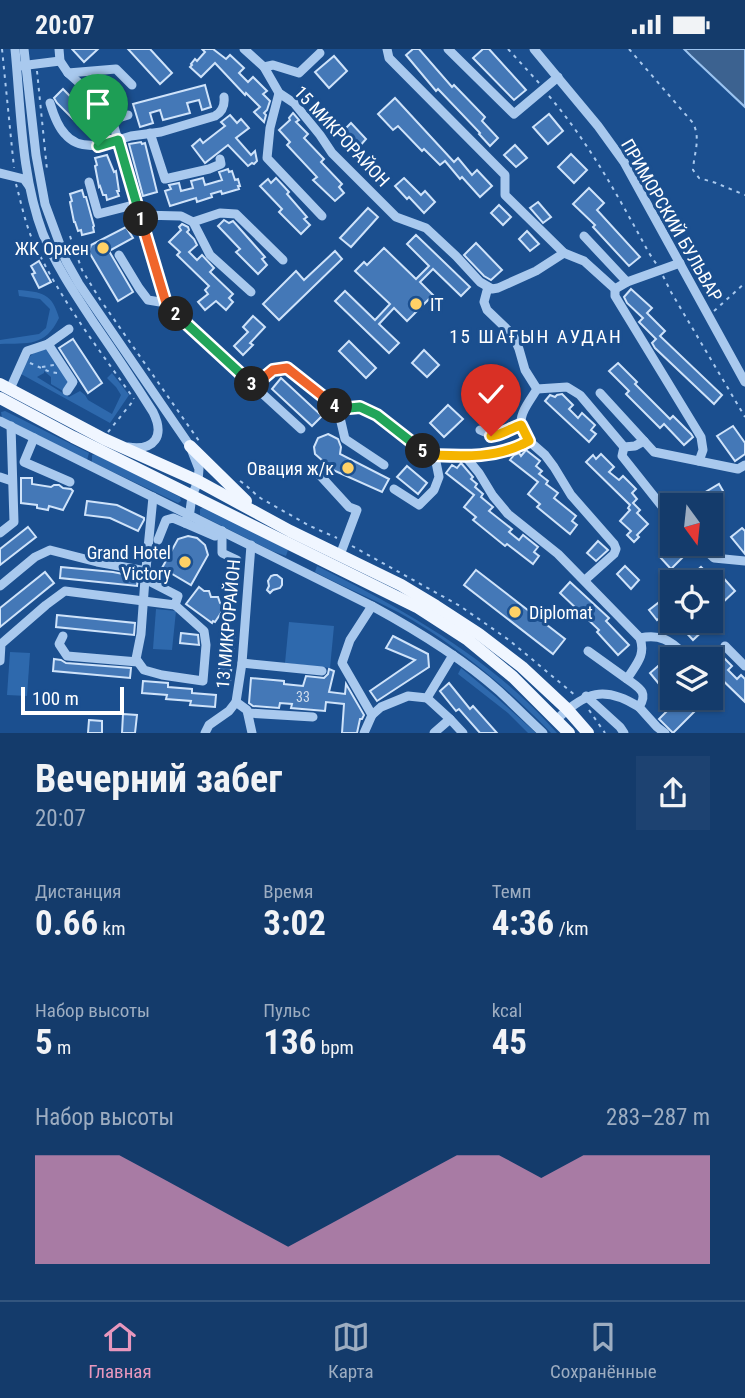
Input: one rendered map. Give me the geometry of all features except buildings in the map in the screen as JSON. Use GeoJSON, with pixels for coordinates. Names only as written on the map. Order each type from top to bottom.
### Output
{"type":"FeatureCollection","features":[{"type":"Feature","properties":{"kind":"main road"},"geometry":{"type":"LineString","coordinates":[[3,391],[198,481],[261,516],[401,585],[479,634],[522,667],[567,709],[588,733]]}},
{"type":"Feature","properties":{"kind":"main road"},"geometry":{"type":"LineString","coordinates":[[3,391],[192,496],[417,607],[468,640],[513,677],[569,733]]}},
{"type":"Feature","properties":{"kind":"main road"},"geometry":{"type":"LineString","coordinates":[[190,446],[261,516]]}},
{"type":"Feature","properties":{"kind":"street"},"geometry":{"type":"LineString","coordinates":[[15,49],[21,66],[40,182],[66,261],[190,446],[198,469],[198,481],[186,519]]}},
{"type":"Feature","properties":{"kind":"street"},"geometry":{"type":"LineString","coordinates":[[24,49],[21,66],[27,162],[43,234],[72,290],[159,423],[159,431],[153,443],[135,448],[118,446]]}},
{"type":"Feature","properties":{"kind":"street"},"geometry":{"type":"LineString","coordinates":[[59,49],[60,61],[68,73],[104,106],[111,120],[166,303],[301,429]]}},
{"type":"Feature","properties":{"kind":"street","name":"15 МИКРОРАЙОН"},"geometry":{"type":"LineString","coordinates":[[244,49],[264,67],[279,93],[294,103],[332,153],[396,217],[426,228],[488,287]]}},
{"type":"Feature","properties":{"kind":"street"},"geometry":{"type":"LineString","coordinates":[[387,49],[389,58],[505,176],[505,195],[564,253],[584,261],[615,289],[615,296],[701,437],[703,450],[699,461]]}},
{"type":"Feature","properties":{"kind":"street"},"geometry":{"type":"LineString","coordinates":[[448,49],[514,114],[558,77]]}},
{"type":"Feature","properties":{"kind":"street","name":"ПРИМОРСКИЙ БУЛЬВАР"},"geometry":{"type":"LineString","coordinates":[[534,49],[624,162],[745,381]]}},
{"type":"Feature","properties":{"kind":"street"},"geometry":{"type":"LineString","coordinates":[[264,67],[273,65],[299,73],[320,53]]}},
{"type":"Feature","properties":{"kind":"street"},"geometry":{"type":"LineString","coordinates":[[21,66],[60,61]]}},
{"type":"Feature","properties":{"kind":"street"},"geometry":{"type":"LineString","coordinates":[[68,73],[116,69],[132,85]]}},
{"type":"Feature","properties":{"kind":"street"},"geometry":{"type":"LineString","coordinates":[[279,93],[270,128],[267,158],[322,216]]}},
{"type":"Feature","properties":{"kind":"street"},"geometry":{"type":"LineString","coordinates":[[50,103],[65,135],[80,143],[98,146],[131,135],[161,132],[215,116],[221,113],[224,97]]}},
{"type":"Feature","properties":{"kind":"street"},"geometry":{"type":"LineString","coordinates":[[111,120],[128,115]]}},
{"type":"Feature","properties":{"kind":"street"},"geometry":{"type":"LineString","coordinates":[[150,133],[165,179],[221,165],[220,159]]}},
{"type":"Feature","properties":{"kind":"street"},"geometry":{"type":"LineString","coordinates":[[14,175],[27,162]]}},
{"type":"Feature","properties":{"kind":"street"},"geometry":{"type":"LineString","coordinates":[[0,173],[24,179],[31,189]]}},
{"type":"Feature","properties":{"kind":"street"},"geometry":{"type":"LineString","coordinates":[[89,182],[98,214],[137,204]]}},
{"type":"Feature","properties":{"kind":"street"},"geometry":{"type":"LineString","coordinates":[[193,222],[219,213],[236,213],[283,260]]}},
{"type":"Feature","properties":{"kind":"street"},"geometry":{"type":"LineString","coordinates":[[140,215],[181,216],[193,222],[210,255],[251,292]]}},
{"type":"Feature","properties":{"kind":"street"},"geometry":{"type":"LineString","coordinates":[[584,236],[627,282]]}},
{"type":"Feature","properties":{"kind":"street"},"geometry":{"type":"LineString","coordinates":[[537,389],[525,370],[513,335],[487,310],[484,302],[488,287],[498,288],[536,271],[564,253]]}},
{"type":"Feature","properties":{"kind":"street"},"geometry":{"type":"LineString","coordinates":[[120,255],[148,300],[166,303]]}},
{"type":"Feature","properties":{"kind":"street"},"geometry":{"type":"LineString","coordinates":[[615,289],[680,263]]}},
{"type":"Feature","properties":{"kind":"street"},"geometry":{"type":"LineString","coordinates":[[3,391],[27,351],[48,344],[69,329]]}},
{"type":"Feature","properties":{"kind":"street"},"geometry":{"type":"LineString","coordinates":[[48,344],[73,382],[66,391]]}},
{"type":"Feature","properties":{"kind":"street"},"geometry":{"type":"LineString","coordinates":[[254,386],[273,370],[287,368],[338,409],[345,439],[384,465]]}},
{"type":"Feature","properties":{"kind":"street"},"geometry":{"type":"LineString","coordinates":[[537,389],[566,387],[580,395],[624,447]]}},
{"type":"Feature","properties":{"kind":"street"},"geometry":{"type":"LineString","coordinates":[[537,389],[524,411],[521,425],[529,441],[554,467],[570,495],[614,544],[614,554],[585,580]]}},
{"type":"Feature","properties":{"kind":"street"},"geometry":{"type":"LineString","coordinates":[[600,393],[654,452],[738,469],[745,465]]}},
{"type":"Feature","properties":{"kind":"street"},"geometry":{"type":"LineString","coordinates":[[338,409],[360,407],[377,415],[436,462],[439,477],[434,490],[419,505],[394,489]]}},
{"type":"Feature","properties":{"kind":"street"},"geometry":{"type":"LineString","coordinates":[[0,421],[153,497],[186,519]]}},
{"type":"Feature","properties":{"kind":"street"},"geometry":{"type":"LineString","coordinates":[[480,430],[491,436],[521,425]]}},
{"type":"Feature","properties":{"kind":"street"},"geometry":{"type":"LineString","coordinates":[[0,533],[14,522],[11,426]]}},
{"type":"Feature","properties":{"kind":"street"},"geometry":{"type":"LineString","coordinates":[[34,438],[24,462],[70,482]]}},
{"type":"Feature","properties":{"kind":"street"},"geometry":{"type":"LineString","coordinates":[[428,455],[481,456],[529,441]]}},
{"type":"Feature","properties":{"kind":"street"},"geometry":{"type":"LineString","coordinates":[[624,447],[635,446],[644,441]]}},
{"type":"Feature","properties":{"kind":"street"},"geometry":{"type":"LineString","coordinates":[[624,447],[622,456],[660,504]]}},
{"type":"Feature","properties":{"kind":"street"},"geometry":{"type":"LineString","coordinates":[[465,456],[508,514],[558,554],[640,639],[642,654],[627,679]]}},
{"type":"Feature","properties":{"kind":"street"},"geometry":{"type":"LineString","coordinates":[[316,471],[349,507],[357,510],[340,555]]}},
{"type":"Feature","properties":{"kind":"street"},"geometry":{"type":"LineString","coordinates":[[0,477],[12,481]]}},
{"type":"Feature","properties":{"kind":"street"},"geometry":{"type":"LineString","coordinates":[[0,661],[1,644],[65,591],[144,601],[175,605],[204,631],[206,645],[203,681],[144,670],[136,659],[141,634],[144,601],[145,575],[153,497]]}},
{"type":"Feature","properties":{"kind":"street"},"geometry":{"type":"LineString","coordinates":[[158,540],[166,520],[186,519],[222,531],[372,605],[453,655],[498,690],[543,733]]}},
{"type":"Feature","properties":{"kind":"street"},"geometry":{"type":"LineString","coordinates":[[222,531],[222,552],[237,560]]}},
{"type":"Feature","properties":{"kind":"street","name":"13 МИКРОРАЙОН"},"geometry":{"type":"LineString","coordinates":[[205,733],[209,725],[229,711],[236,702],[242,663],[251,545]]}},
{"type":"Feature","properties":{"kind":"street"},"geometry":{"type":"LineString","coordinates":[[0,586],[35,557],[50,550],[145,575],[178,596],[175,605]]}},
{"type":"Feature","properties":{"kind":"street"},"geometry":{"type":"LineString","coordinates":[[713,557],[745,561]]}},
{"type":"Feature","properties":{"kind":"street"},"geometry":{"type":"LineString","coordinates":[[372,605],[350,640],[342,663],[372,715]]}},
{"type":"Feature","properties":{"kind":"street"},"geometry":{"type":"LineString","coordinates":[[63,636],[59,644],[67,656],[138,662]]}},
{"type":"Feature","properties":{"kind":"street"},"geometry":{"type":"LineString","coordinates":[[640,639],[652,636],[674,643],[678,647]]}},
{"type":"Feature","properties":{"kind":"street"},"geometry":{"type":"LineString","coordinates":[[725,646],[745,666]]}},
{"type":"Feature","properties":{"kind":"street"},"geometry":{"type":"LineString","coordinates":[[588,651],[642,691],[644,700],[639,707]]}},
{"type":"Feature","properties":{"kind":"street"},"geometry":{"type":"LineString","coordinates":[[427,698],[453,655]]}},
{"type":"Feature","properties":{"kind":"street"},"geometry":{"type":"LineString","coordinates":[[242,663],[322,671]]}},
{"type":"Feature","properties":{"kind":"street"},"geometry":{"type":"LineString","coordinates":[[557,719],[583,698],[599,694],[615,695],[639,707],[656,727],[665,733]]}},
{"type":"Feature","properties":{"kind":"street"},"geometry":{"type":"LineString","coordinates":[[363,733],[372,715],[381,707],[408,696],[427,698],[463,733]]}},
{"type":"Feature","properties":{"kind":"street"},"geometry":{"type":"LineString","coordinates":[[583,698],[624,733]]}},
{"type":"Feature","properties":{"kind":"street"},"geometry":{"type":"LineString","coordinates":[[236,702],[247,711],[252,733]]}},
{"type":"Feature","properties":{"kind":"street"},"geometry":{"type":"LineString","coordinates":[[247,713],[313,717]]}},
{"type":"Feature","properties":{"kind":"street"},"geometry":{"type":"LineString","coordinates":[[433,733],[450,719]]}},
{"type":"Feature","properties":{"kind":"path"},"geometry":{"type":"LineString","coordinates":[[508,49],[567,117],[609,179],[671,292],[745,417]]}},
{"type":"Feature","properties":{"kind":"path"},"geometry":{"type":"LineString","coordinates":[[629,49],[693,123],[698,139],[693,170],[699,178],[745,195]]}},
{"type":"Feature","properties":{"kind":"path"},"geometry":{"type":"LineString","coordinates":[[37,64],[47,170]]}},
{"type":"Feature","properties":{"kind":"path"},"geometry":{"type":"LineString","coordinates":[[70,236],[82,270],[101,300],[204,446]]}},
{"type":"Feature","properties":{"kind":"path"},"geometry":{"type":"LineString","coordinates":[[714,311],[745,283]]}},
{"type":"Feature","properties":{"kind":"path"},"geometry":{"type":"LineString","coordinates":[[23,360],[50,372],[68,375]]}},
{"type":"Feature","properties":{"kind":"path"},"geometry":{"type":"LineString","coordinates":[[42,367],[62,365]]}},
{"type":"Feature","properties":{"kind":"path"},"geometry":{"type":"LineString","coordinates":[[236,480],[251,488],[262,499],[460,606],[509,640],[583,698],[605,733]]}},
{"type":"Feature","properties":{"kind":"shaded area"},"geometry":{"type":"Polygon","coordinates":[[[684,49],[745,49],[745,107],[691,56],[684,49]]]}},
{"type":"Feature","properties":{"kind":"shaded area"},"geometry":{"type":"Polygon","coordinates":[[[18,290],[45,295],[53,303],[59,318],[42,339],[27,343],[0,344],[0,340],[39,334],[46,328],[50,309],[40,299],[19,296],[18,290]]]}},
{"type":"Feature","properties":{"kind":"shaded area"},"geometry":{"type":"Polygon","coordinates":[[[49,349],[69,383],[63,391],[51,384],[51,377],[44,371],[37,377],[69,397],[80,391],[88,400],[112,414],[121,395],[107,378],[112,373],[129,395],[110,423],[21,374],[31,356],[38,351],[49,349]]]}},
{"type":"Feature","properties":{"kind":"shaded area"},"geometry":{"type":"Polygon","coordinates":[[[5,411],[89,453],[87,460],[2,418],[1,412],[5,411]]]}},
{"type":"Feature","properties":{"kind":"shaded area"},"geometry":{"type":"Polygon","coordinates":[[[96,454],[180,497],[181,501],[178,503],[92,462],[92,455],[96,454]]]}},
{"type":"Feature","properties":{"kind":"shaded area"},"geometry":{"type":"Polygon","coordinates":[[[204,507],[288,550],[286,556],[200,515],[200,509],[204,507]]]}},
{"type":"Feature","properties":{"kind":"shaded area"},"geometry":{"type":"Polygon","coordinates":[[[317,566],[414,618],[445,638],[504,681],[557,733],[551,733],[517,699],[439,637],[398,612],[315,572],[317,566]]]}},
{"type":"Feature","properties":{"kind":"shaded area"},"geometry":{"type":"Polygon","coordinates":[[[156,609],[176,611],[172,650],[153,649],[156,609]]]}},
{"type":"Feature","properties":{"kind":"shaded area"},"geometry":{"type":"Polygon","coordinates":[[[289,622],[334,626],[330,668],[285,663],[289,622]]]}},
{"type":"Feature","properties":{"kind":"shaded area"},"geometry":{"type":"Polygon","coordinates":[[[10,652],[30,653],[27,696],[7,695],[10,652]]]}},
{"type":"Feature","properties":{"kind":"shaded area"},"geometry":{"type":"Polygon","coordinates":[[[461,668],[536,733],[528,733],[508,713],[458,674],[461,668]]]}},
{"type":"Feature","properties":{"kind":"place","name":"ЖК Оркен"},"geometry":{"type":"Point","coordinates":[103,248]}},
{"type":"Feature","properties":{"kind":"place","name":"IT"},"geometry":{"type":"Point","coordinates":[416,304]}},
{"type":"Feature","properties":{"kind":"place","name":"Овация ж/к"},"geometry":{"type":"Point","coordinates":[348,468]}},
{"type":"Feature","properties":{"kind":"place","name":"Grand Hotel Victory"},"geometry":{"type":"Point","coordinates":[185,562]}},
{"type":"Feature","properties":{"kind":"place","name":"Diplomat"},"geometry":{"type":"Point","coordinates":[515,612]}},
{"type":"Feature","properties":{"kind":"district","name":"15 ШАҒЫН АУДАН"},"geometry":{"type":"Point","coordinates":[536,336]}},
{"type":"Feature","properties":{"kind":"route"},"geometry":{"type":"LineString","coordinates":[[98,146],[118,140],[166,303],[254,386],[273,370],[287,368],[338,409],[360,407],[377,415],[428,455],[481,456],[529,441],[521,425],[491,436]]}}]}
